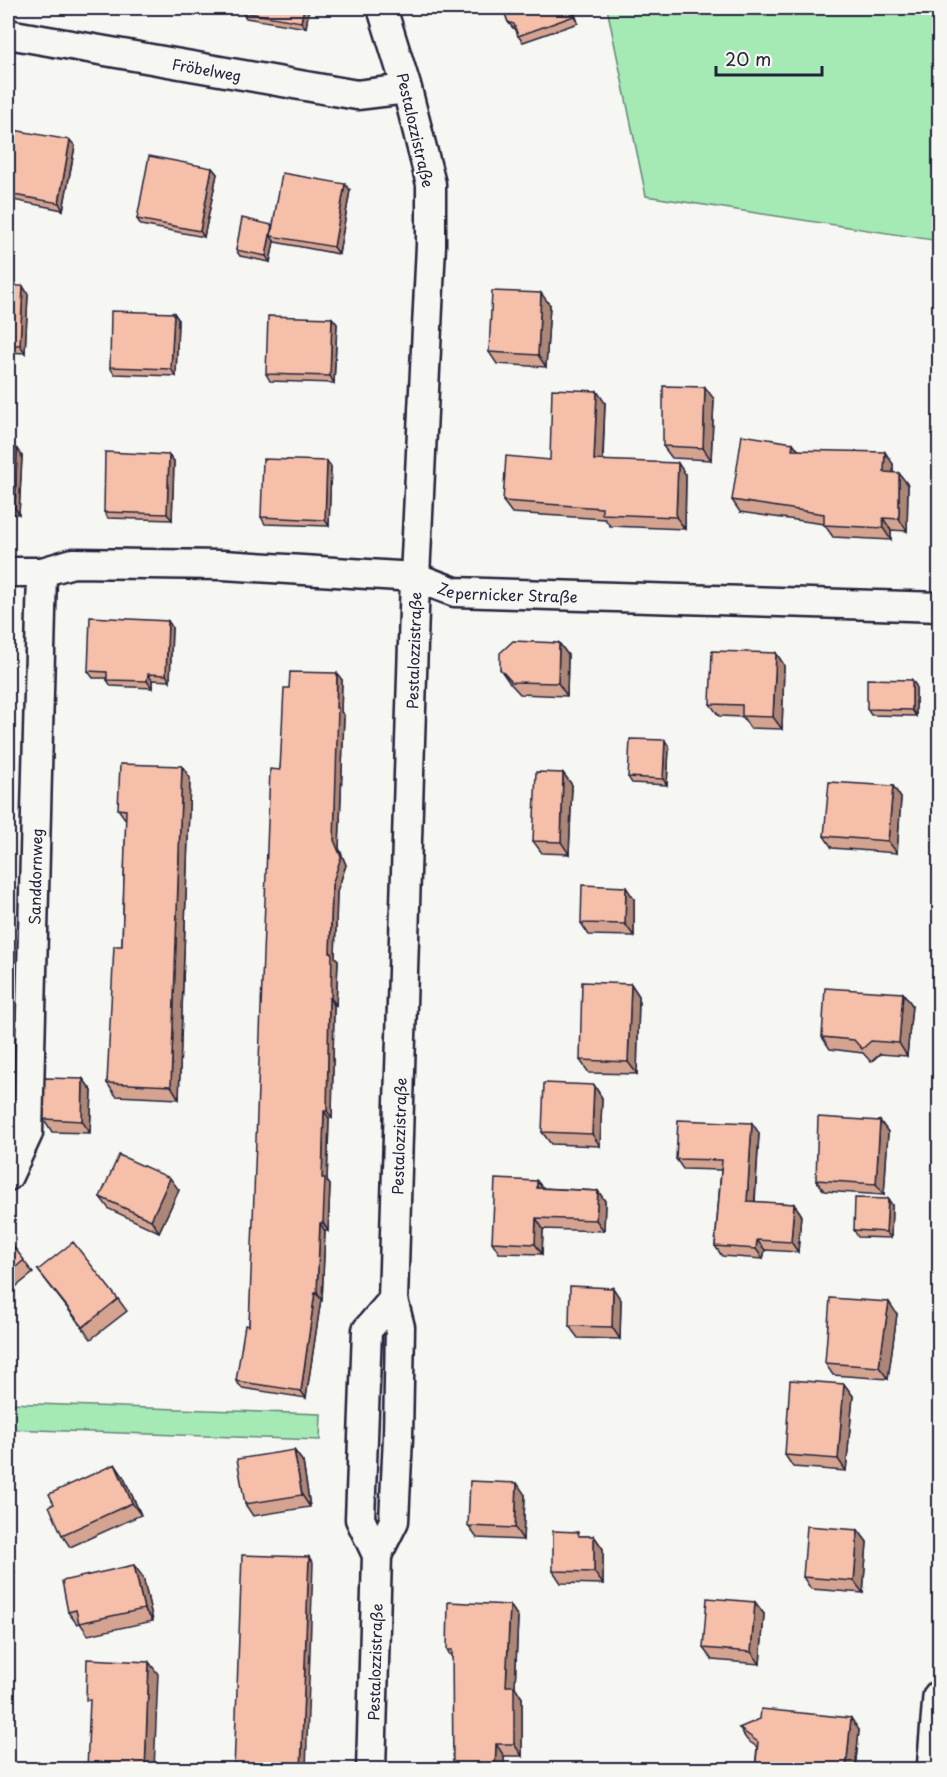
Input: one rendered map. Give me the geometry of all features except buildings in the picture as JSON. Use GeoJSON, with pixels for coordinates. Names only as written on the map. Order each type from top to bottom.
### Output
{"type":"FeatureCollection","features":[{"type":"Feature","properties":{"kind":"main road"},"geometry":{"type":"LineString","coordinates":[[934,1770],[939,1697]]}},
{"type":"Feature","properties":{"kind":"street","name":"Pestalozzistraße"},"geometry":{"type":"LineString","coordinates":[[371,1770],[376,1555],[360,1519],[367,1330],[393,1300],[415,577],[431,245],[431,184],[407,89],[382,8]]}},
{"type":"Feature","properties":{"kind":"street","name":"Fröbelweg"},"geometry":{"type":"LineString","coordinates":[[8,34],[357,94],[407,89]]}},
{"type":"Feature","properties":{"kind":"street","name":"Zepernicker Straße"},"geometry":{"type":"LineString","coordinates":[[8,572],[42,572],[73,563],[223,565],[415,577],[455,592],[939,607]]}},
{"type":"Feature","properties":{"kind":"street","name":"Sanddornweg"},"geometry":{"type":"LineString","coordinates":[[8,1176],[28,1133],[42,572]]}},
{"type":"Feature","properties":{"kind":"green space"},"geometry":{"type":"Polygon","coordinates":[[[607,8],[939,8],[939,241],[646,196],[607,8]]]}},
{"type":"Feature","properties":{"kind":"green space"},"geometry":{"type":"Polygon","coordinates":[[[8,1403],[321,1414],[320,1440],[8,1429],[8,1403]]]}}]}
